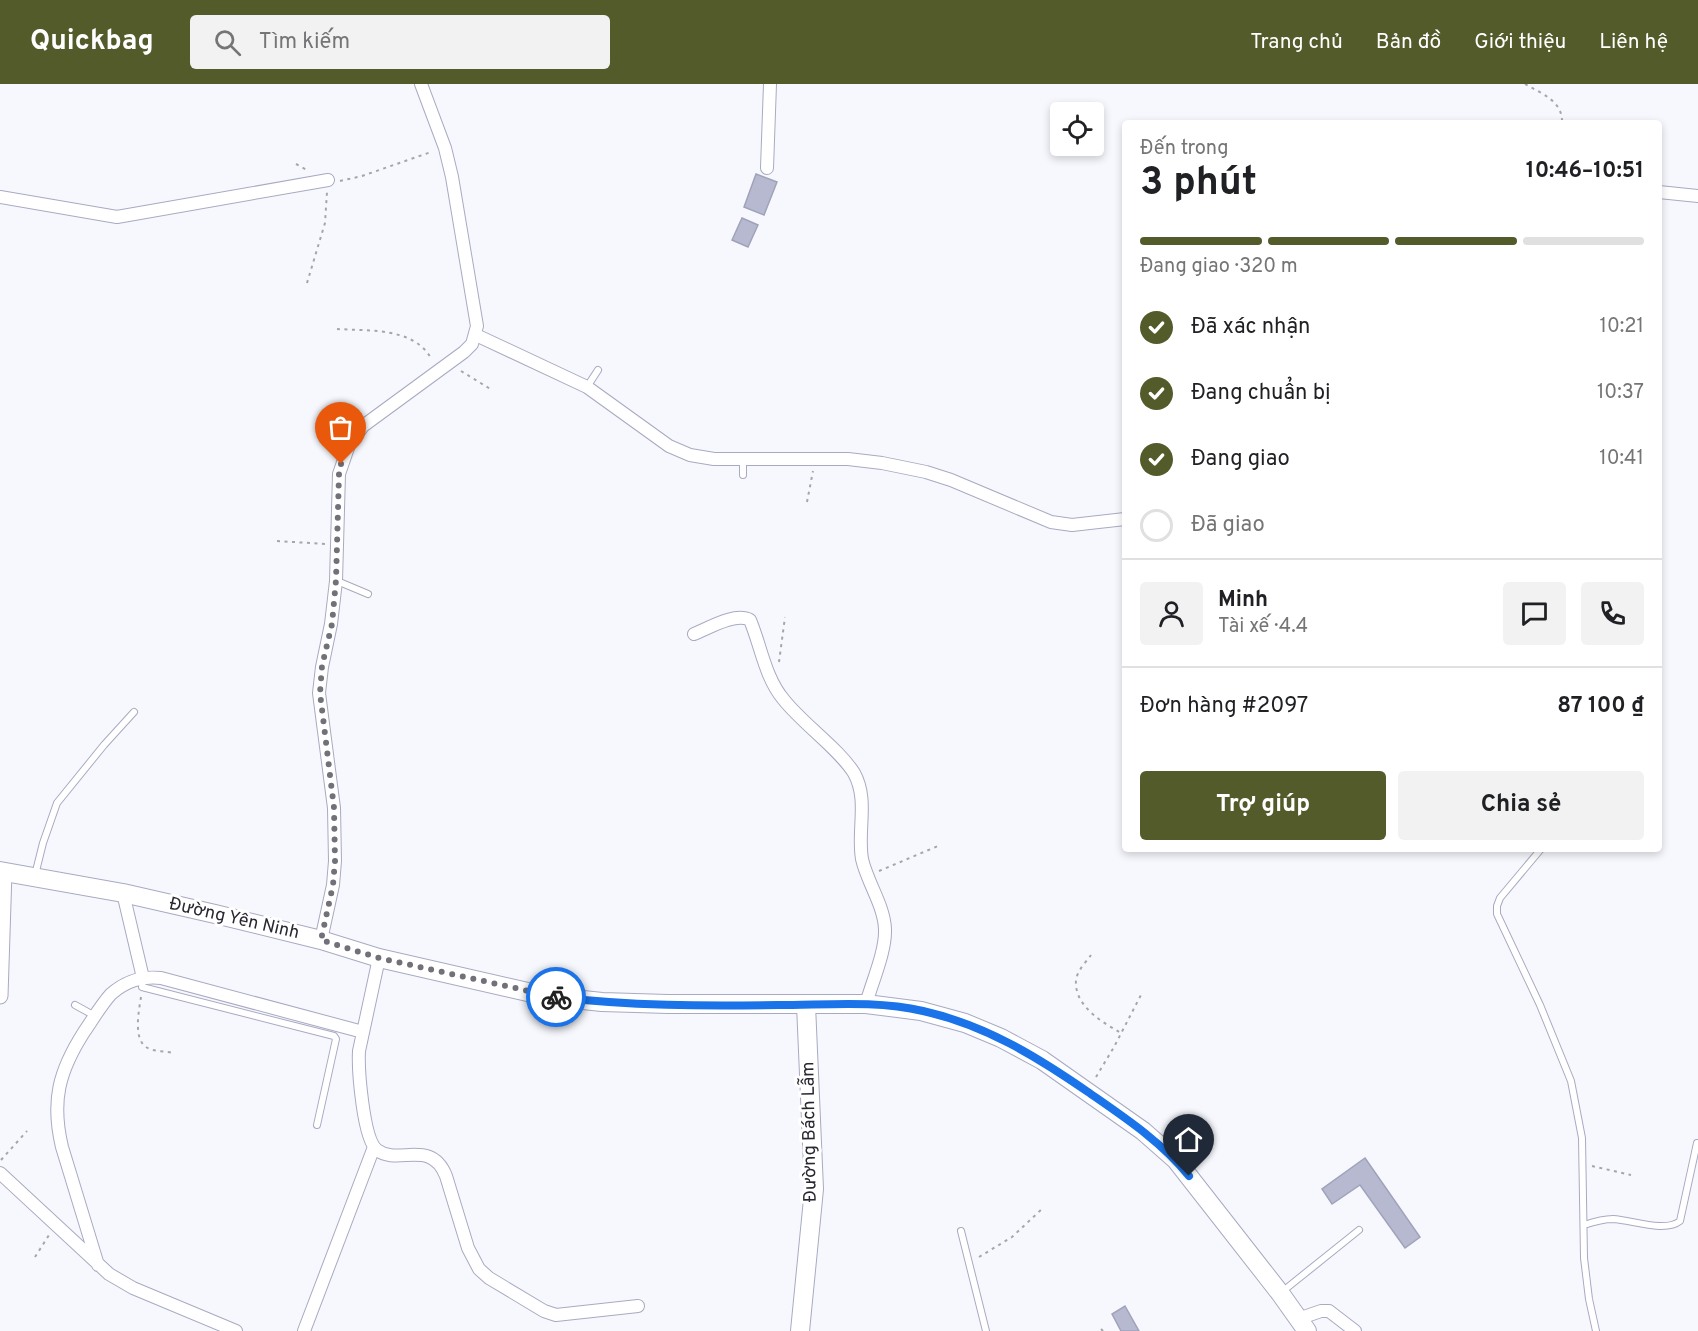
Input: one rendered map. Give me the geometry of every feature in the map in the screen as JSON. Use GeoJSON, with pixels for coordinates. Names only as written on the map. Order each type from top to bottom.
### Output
{"type":"FeatureCollection","features":[{"type":"Feature","properties":{"kind":"main road","name":"Đường Yên Ninh"},"geometry":{"type":"LineString","coordinates":[[2,872],[123,894],[215,914],[321,940],[379,958],[545,996],[591,1001],[668,1004],[866,1004],[921,1011],[965,1023],[1001,1038],[1042,1060],[1143,1131],[1176,1160],[1280,1293],[1302,1325]]}},
{"type":"Feature","properties":{"kind":"main road","name":"Đường Bách Lẫm"},"geometry":{"type":"LineString","coordinates":[[800,1331],[814,1189],[806,1005]]}},
{"type":"Feature","properties":{"kind":"street"},"geometry":{"type":"LineString","coordinates":[[321,940],[333,885],[336,837],[320,693],[322,666],[332,624],[336,580],[339,474],[349,445],[363,426],[469,348],[476,335],[477,320],[452,177],[421,84]]}},
{"type":"Feature","properties":{"kind":"street"},"geometry":{"type":"LineString","coordinates":[[767,168],[770,84]]}},
{"type":"Feature","properties":{"kind":"street"},"geometry":{"type":"LineString","coordinates":[[0,197],[117,218],[328,180]]}},
{"type":"Feature","properties":{"kind":"street"},"geometry":{"type":"LineString","coordinates":[[1662,192],[1698,196]]}},
{"type":"Feature","properties":{"kind":"street"},"geometry":{"type":"LineString","coordinates":[[476,335],[587,387],[680,451],[702,458],[848,459],[882,463],[951,480],[1037,517],[1061,524],[1085,524],[1122,519]]}},
{"type":"Feature","properties":{"kind":"street"},"geometry":{"type":"LineString","coordinates":[[694,634],[734,618],[742,617],[750,620],[770,675],[780,695],[847,765],[856,778],[862,801],[861,851],[867,877],[883,917],[885,930],[866,1004]]}},
{"type":"Feature","properties":{"kind":"street"},"geometry":{"type":"LineString","coordinates":[[0,996],[2,872]]}},
{"type":"Feature","properties":{"kind":"street"},"geometry":{"type":"LineString","coordinates":[[123,894],[142,983]]}},
{"type":"Feature","properties":{"kind":"street"},"geometry":{"type":"LineString","coordinates":[[379,958],[359,1051],[358,1077],[370,1138],[374,1147],[388,1154],[426,1156],[441,1166],[471,1257],[479,1269],[489,1278],[543,1311],[556,1315],[639,1306]]}},
{"type":"Feature","properties":{"kind":"street"},"geometry":{"type":"LineString","coordinates":[[98,1265],[62,1147],[57,1128],[56,1109],[58,1088],[72,1051],[104,1002],[119,987],[161,978],[363,1032]]}},
{"type":"Feature","properties":{"kind":"street"},"geometry":{"type":"LineString","coordinates":[[304,1331],[374,1147]]}},
{"type":"Feature","properties":{"kind":"street"},"geometry":{"type":"LineString","coordinates":[[0,1173],[98,1265],[133,1288],[236,1331]]}},
{"type":"Feature","properties":{"kind":"street"},"geometry":{"type":"LineString","coordinates":[[1302,1325],[1321,1311],[1329,1311],[1355,1331]]}},
{"type":"Feature","properties":{"kind":"lane"},"geometry":{"type":"LineString","coordinates":[[587,387],[598,370]]}},
{"type":"Feature","properties":{"kind":"lane"},"geometry":{"type":"LineString","coordinates":[[742,459],[743,475]]}},
{"type":"Feature","properties":{"kind":"lane"},"geometry":{"type":"LineString","coordinates":[[336,580],[368,594]]}},
{"type":"Feature","properties":{"kind":"lane"},"geometry":{"type":"LineString","coordinates":[[35,878],[43,843],[57,803],[134,712]]}},
{"type":"Feature","properties":{"kind":"lane"},"geometry":{"type":"LineString","coordinates":[[1539,852],[1500,898],[1497,914],[1536,996],[1571,1081],[1582,1138],[1586,1278],[1596,1331]]}},
{"type":"Feature","properties":{"kind":"lane"},"geometry":{"type":"LineString","coordinates":[[142,983],[334,1036],[336,1039],[317,1125]]}},
{"type":"Feature","properties":{"kind":"lane"},"geometry":{"type":"LineString","coordinates":[[75,1005],[95,1016]]}},
{"type":"Feature","properties":{"kind":"lane"},"geometry":{"type":"LineString","coordinates":[[1584,1225],[1612,1219],[1667,1226],[1677,1224],[1680,1221],[1697,1143]]}},
{"type":"Feature","properties":{"kind":"lane"},"geometry":{"type":"LineString","coordinates":[[1280,1293],[1359,1230]]}},
{"type":"Feature","properties":{"kind":"lane"},"geometry":{"type":"LineString","coordinates":[[961,1231],[986,1331]]}},
{"type":"Feature","properties":{"kind":"path"},"geometry":{"type":"LineString","coordinates":[[1525,84],[1554,101],[1563,114],[1563,120]]}},
{"type":"Feature","properties":{"kind":"path"},"geometry":{"type":"LineString","coordinates":[[296,164],[328,180],[352,180],[444,148]]}},
{"type":"Feature","properties":{"kind":"path"},"geometry":{"type":"LineString","coordinates":[[308,283],[325,223],[328,180]]}},
{"type":"Feature","properties":{"kind":"path"},"geometry":{"type":"LineString","coordinates":[[337,329],[379,331],[412,340],[429,354],[438,371]]}},
{"type":"Feature","properties":{"kind":"path"},"geometry":{"type":"LineString","coordinates":[[448,364],[492,390]]}},
{"type":"Feature","properties":{"kind":"path"},"geometry":{"type":"LineString","coordinates":[[807,502],[816,459]]}},
{"type":"Feature","properties":{"kind":"path"},"geometry":{"type":"LineString","coordinates":[[277,541],[337,544]]}},
{"type":"Feature","properties":{"kind":"path"},"geometry":{"type":"LineString","coordinates":[[779,669],[785,617]]}},
{"type":"Feature","properties":{"kind":"path"},"geometry":{"type":"LineString","coordinates":[[867,877],[938,846]]}},
{"type":"Feature","properties":{"kind":"path"},"geometry":{"type":"LineString","coordinates":[[1090,955],[1076,980],[1080,996],[1092,1014],[1121,1033]]}},
{"type":"Feature","properties":{"kind":"path"},"geometry":{"type":"LineString","coordinates":[[142,983],[138,1017],[141,1042],[147,1048],[174,1053]]}},
{"type":"Feature","properties":{"kind":"path"},"geometry":{"type":"LineString","coordinates":[[1087,1091],[1142,993]]}},
{"type":"Feature","properties":{"kind":"path"},"geometry":{"type":"LineString","coordinates":[[0,1161],[27,1131]]}},
{"type":"Feature","properties":{"kind":"path"},"geometry":{"type":"LineString","coordinates":[[1583,1164],[1631,1175]]}},
{"type":"Feature","properties":{"kind":"path"},"geometry":{"type":"LineString","coordinates":[[969,1263],[1012,1238],[1043,1208]]}},
{"type":"Feature","properties":{"kind":"path"},"geometry":{"type":"LineString","coordinates":[[35,1257],[56,1226]]}},
{"type":"Feature","properties":{"kind":"building"},"geometry":{"type":"Polygon","coordinates":[[[756,174],[777,182],[764,215],[744,207],[756,174]]]}},
{"type":"Feature","properties":{"kind":"building"},"geometry":{"type":"Polygon","coordinates":[[[742,218],[758,225],[748,247],[732,240],[742,218]]]}},
{"type":"Feature","properties":{"kind":"building"},"geometry":{"type":"Polygon","coordinates":[[[1365,1158],[1420,1237],[1405,1248],[1360,1185],[1332,1204],[1322,1189],[1365,1158]]]}},
{"type":"Feature","properties":{"kind":"building"},"geometry":{"type":"Polygon","coordinates":[[[1125,1306],[1139,1331],[1121,1331],[1112,1314],[1125,1306]]]}},
{"type":"Feature","properties":{"kind":"way so far"},"geometry":{"type":"LineString","coordinates":[[341,464],[332,624],[320,680],[320,707],[336,837],[333,885],[321,940],[379,958],[556,997]]}},
{"type":"Feature","properties":{"kind":"route"},"geometry":{"type":"LineString","coordinates":[[556,997],[602,1002],[668,1004],[866,1004],[921,1011],[965,1023],[1001,1038],[1042,1060],[1143,1131],[1176,1160],[1189,1176]]}}]}
